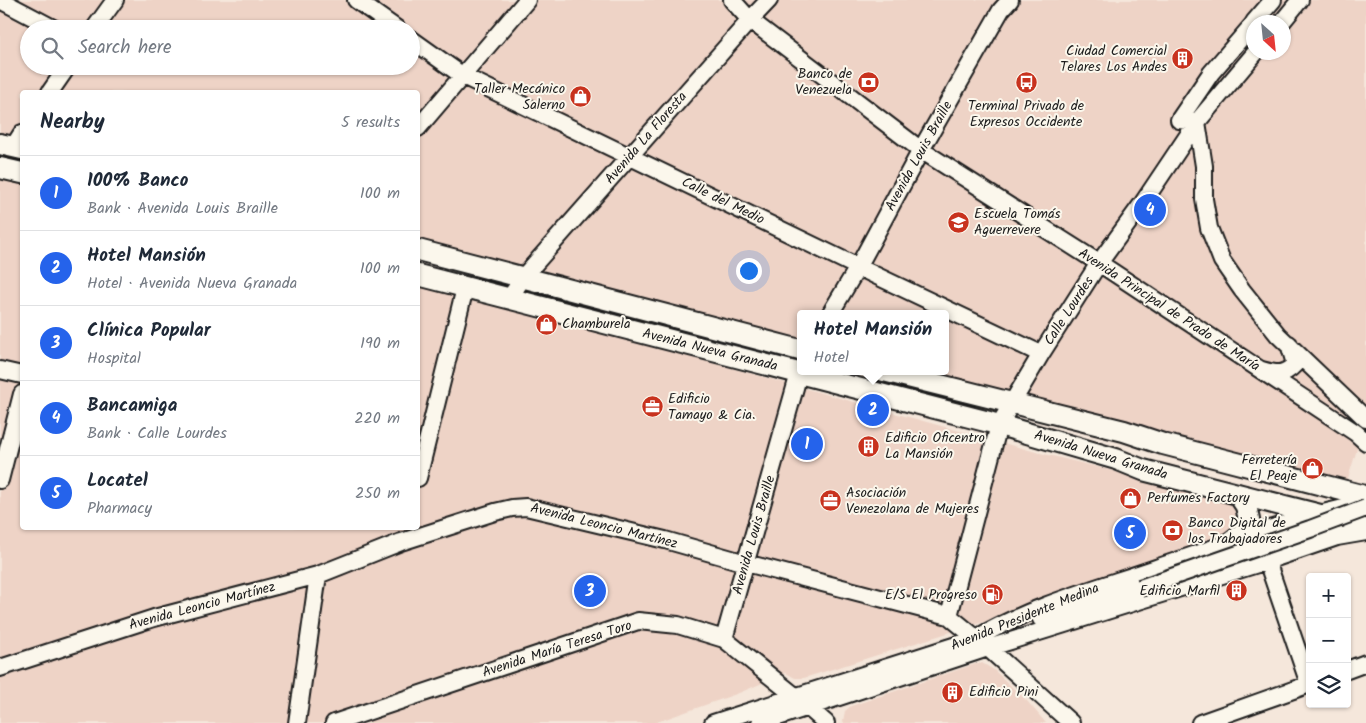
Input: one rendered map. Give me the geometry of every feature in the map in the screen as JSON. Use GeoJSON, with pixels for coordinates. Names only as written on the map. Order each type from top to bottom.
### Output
{"type":"FeatureCollection","features":[{"type":"Feature","properties":{"kind":"main road"},"geometry":{"type":"LineString","coordinates":[[0,168],[20,173]]}},
{"type":"Feature","properties":{"kind":"main road","name":"Avenida Nueva Granada"},"geometry":{"type":"LineString","coordinates":[[420,250],[524,276],[797,349]]}},
{"type":"Feature","properties":{"kind":"main road","name":"Avenida Nueva Granada"},"geometry":{"type":"LineString","coordinates":[[420,277],[797,371]]}},
{"type":"Feature","properties":{"kind":"main road","name":"Avenida Nueva Granada"},"geometry":{"type":"LineString","coordinates":[[811,375],[999,425],[1116,459],[1143,470],[1348,524]]}},
{"type":"Feature","properties":{"kind":"main road","name":"Avenida Nueva Granada"},"geometry":{"type":"LineString","coordinates":[[900,375],[1124,431],[1364,502]]}},
{"type":"Feature","properties":{"kind":"main road"},"geometry":{"type":"LineString","coordinates":[[1232,542],[1243,533],[1249,520],[1246,506],[1238,494]]}},
{"type":"Feature","properties":{"kind":"street"},"geometry":{"type":"LineString","coordinates":[[0,0],[38,20]]}},
{"type":"Feature","properties":{"kind":"street"},"geometry":{"type":"LineString","coordinates":[[101,20],[115,0]]}},
{"type":"Feature","properties":{"kind":"street"},"geometry":{"type":"LineString","coordinates":[[356,0],[384,20]]}},
{"type":"Feature","properties":{"kind":"street"},"geometry":{"type":"LineString","coordinates":[[420,126],[527,0]]}},
{"type":"Feature","properties":{"kind":"street","name":"Avenida Principal de Prado de María"},"geometry":{"type":"LineString","coordinates":[[732,0],[750,20],[921,150],[1099,263],[1356,433],[1366,442]]}},
{"type":"Feature","properties":{"kind":"street","name":"Avenida La Floresta"},"geometry":{"type":"LineString","coordinates":[[509,299],[524,276],[769,0]]}},
{"type":"Feature","properties":{"kind":"street","name":"Avenida Louis Braille"},"geometry":{"type":"LineString","coordinates":[[832,310],[1001,10],[1010,0]]}},
{"type":"Feature","properties":{"kind":"street"},"geometry":{"type":"LineString","coordinates":[[1261,15],[1273,0]]}},
{"type":"Feature","properties":{"kind":"street"},"geometry":{"type":"LineString","coordinates":[[1288,15],[1300,0]]}},
{"type":"Feature","properties":{"kind":"street"},"geometry":{"type":"LineString","coordinates":[[1246,32],[1211,73],[1179,120],[1197,122],[1204,166],[1204,199],[1209,228],[1222,261],[1242,290],[1278,335],[1366,419]]}},
{"type":"Feature","properties":{"kind":"street","name":"Calle del Medio"},"geometry":{"type":"LineString","coordinates":[[420,45],[463,76],[948,310]]}},
{"type":"Feature","properties":{"kind":"street","name":"Calle Lourdes"},"geometry":{"type":"LineString","coordinates":[[999,425],[1041,354],[1099,263],[1142,204],[1197,122],[1249,60]]}},
{"type":"Feature","properties":{"kind":"street"},"geometry":{"type":"LineString","coordinates":[[51,90],[62,75]]}},
{"type":"Feature","properties":{"kind":"street"},"geometry":{"type":"LineString","coordinates":[[420,470],[465,288]]}},
{"type":"Feature","properties":{"kind":"street","name":"Calle del Medio"},"geometry":{"type":"LineString","coordinates":[[949,310],[1041,354]]}},
{"type":"Feature","properties":{"kind":"street"},"geometry":{"type":"LineString","coordinates":[[1257,368],[1277,374],[1288,371],[1295,364],[1289,344]]}},
{"type":"Feature","properties":{"kind":"street"},"geometry":{"type":"LineString","coordinates":[[0,370],[20,375]]}},
{"type":"Feature","properties":{"kind":"street","name":"Avenida Louis Braille"},"geometry":{"type":"LineString","coordinates":[[724,639],[799,375]]}},
{"type":"Feature","properties":{"kind":"street"},"geometry":{"type":"LineString","coordinates":[[0,480],[20,402]]}},
{"type":"Feature","properties":{"kind":"street"},"geometry":{"type":"LineString","coordinates":[[949,616],[999,425]]}},
{"type":"Feature","properties":{"kind":"street"},"geometry":{"type":"LineString","coordinates":[[982,644],[1310,529],[1364,502]]}},
{"type":"Feature","properties":{"kind":"street","name":"Avenida Presidente Medina"},"geometry":{"type":"LineString","coordinates":[[760,723],[801,701],[982,644],[1267,561],[1337,537],[1364,502]]}},
{"type":"Feature","properties":{"kind":"street","name":"Avenida Leoncio Martínez"},"geometry":{"type":"LineString","coordinates":[[0,668],[154,618],[318,574],[403,535],[512,508],[526,507],[665,540],[949,616],[1071,723]]}},
{"type":"Feature","properties":{"kind":"street","name":"Avenida Presidente Medina"},"geometry":{"type":"LineString","coordinates":[[714,723],[927,668],[982,644],[999,625],[1052,603],[1294,521],[1348,524]]}},
{"type":"Feature","properties":{"kind":"street"},"geometry":{"type":"LineString","coordinates":[[1267,561],[1306,675]]}},
{"type":"Feature","properties":{"kind":"street"},"geometry":{"type":"LineString","coordinates":[[297,723],[318,574]]}},
{"type":"Feature","properties":{"kind":"street","name":"Avenida María Teresa Toro"},"geometry":{"type":"LineString","coordinates":[[334,723],[638,621],[678,625],[724,639],[826,723]]}},
{"type":"Feature","properties":{"kind":"street"},"geometry":{"type":"LineString","coordinates":[[1351,669],[1366,663]]}},
{"type":"Feature","properties":{"kind":"street"},"geometry":{"type":"LineString","coordinates":[[1200,723],[1306,685]]}},
{"type":"Feature","properties":{"kind":"shaded area"},"geometry":{"type":"Polygon","coordinates":[[[0,0],[1366,0],[1366,420],[1345,488],[934,375],[949,375],[949,310],[797,310],[797,337],[518,270],[420,242],[420,90],[20,90],[20,139],[0,134],[0,0]]]}},
{"type":"Feature","properties":{"kind":"shaded area"},"geometry":{"type":"Polygon","coordinates":[[[0,177],[20,182],[20,530],[420,530],[420,287],[705,361],[1036,452],[1237,501],[1245,509],[1231,534],[1023,611],[804,678],[795,678],[786,673],[739,693],[654,723],[308,723],[306,717],[293,723],[0,723],[0,177]]]}},
{"type":"Feature","properties":{"kind":"shaded area"},"geometry":{"type":"Polygon","coordinates":[[[982,663],[994,670],[1027,701],[1046,723],[844,723],[843,721],[845,711],[851,706],[982,663]]]}},
{"type":"Feature","properties":{"kind":"place","name":"Ciudad Comercial Telares Los Andes"},"geometry":{"type":"Point","coordinates":[1183,59]}},
{"type":"Feature","properties":{"kind":"place","name":"Banco de Venezuela"},"geometry":{"type":"Point","coordinates":[868,82]}},
{"type":"Feature","properties":{"kind":"place","name":"Terminal Privado de Expresos Occidente"},"geometry":{"type":"Point","coordinates":[1026,83]}},
{"type":"Feature","properties":{"kind":"place","name":"Taller Mecánico Salerno"},"geometry":{"type":"Point","coordinates":[581,97]}},
{"type":"Feature","properties":{"kind":"place","name":"Bancamiga"},"geometry":{"type":"Point","coordinates":[1150,210]}},
{"type":"Feature","properties":{"kind":"place","name":"Escuela Tomás Aguerrevere"},"geometry":{"type":"Point","coordinates":[958,222]}},
{"type":"Feature","properties":{"kind":"place","name":"Chamburela"},"geometry":{"type":"Point","coordinates":[546,324]}},
{"type":"Feature","properties":{"kind":"place","name":"Edificio Tamayo & Cia."},"geometry":{"type":"Point","coordinates":[652,407]}},
{"type":"Feature","properties":{"kind":"place","name":"Hotel Mansión"},"geometry":{"type":"Point","coordinates":[873,410]}},
{"type":"Feature","properties":{"kind":"place","name":"100% Banco"},"geometry":{"type":"Point","coordinates":[807,444]}},
{"type":"Feature","properties":{"kind":"place","name":"Edificio Oficentro La Mansión"},"geometry":{"type":"Point","coordinates":[869,446]}},
{"type":"Feature","properties":{"kind":"place","name":"Ferretería El Peaje"},"geometry":{"type":"Point","coordinates":[1313,468]}},
{"type":"Feature","properties":{"kind":"place","name":"Perfumes Factory"},"geometry":{"type":"Point","coordinates":[1131,498]}},
{"type":"Feature","properties":{"kind":"place","name":"Asociación Venezolana de Mujeres"},"geometry":{"type":"Point","coordinates":[830,501]}},
{"type":"Feature","properties":{"kind":"place","name":"Banco Digital de los Trabajadores"},"geometry":{"type":"Point","coordinates":[1172,531]}},
{"type":"Feature","properties":{"kind":"place","name":"Locatel"},"geometry":{"type":"Point","coordinates":[1130,533]}},
{"type":"Feature","properties":{"kind":"place","name":"Clínica Popular"},"geometry":{"type":"Point","coordinates":[590,591]}},
{"type":"Feature","properties":{"kind":"place","name":"Edificio Marfil"},"geometry":{"type":"Point","coordinates":[1236,591]}},
{"type":"Feature","properties":{"kind":"place","name":"E/S El Progreso"},"geometry":{"type":"Point","coordinates":[993,595]}},
{"type":"Feature","properties":{"kind":"place","name":"Edificio Pini"},"geometry":{"type":"Point","coordinates":[953,692]}}]}
